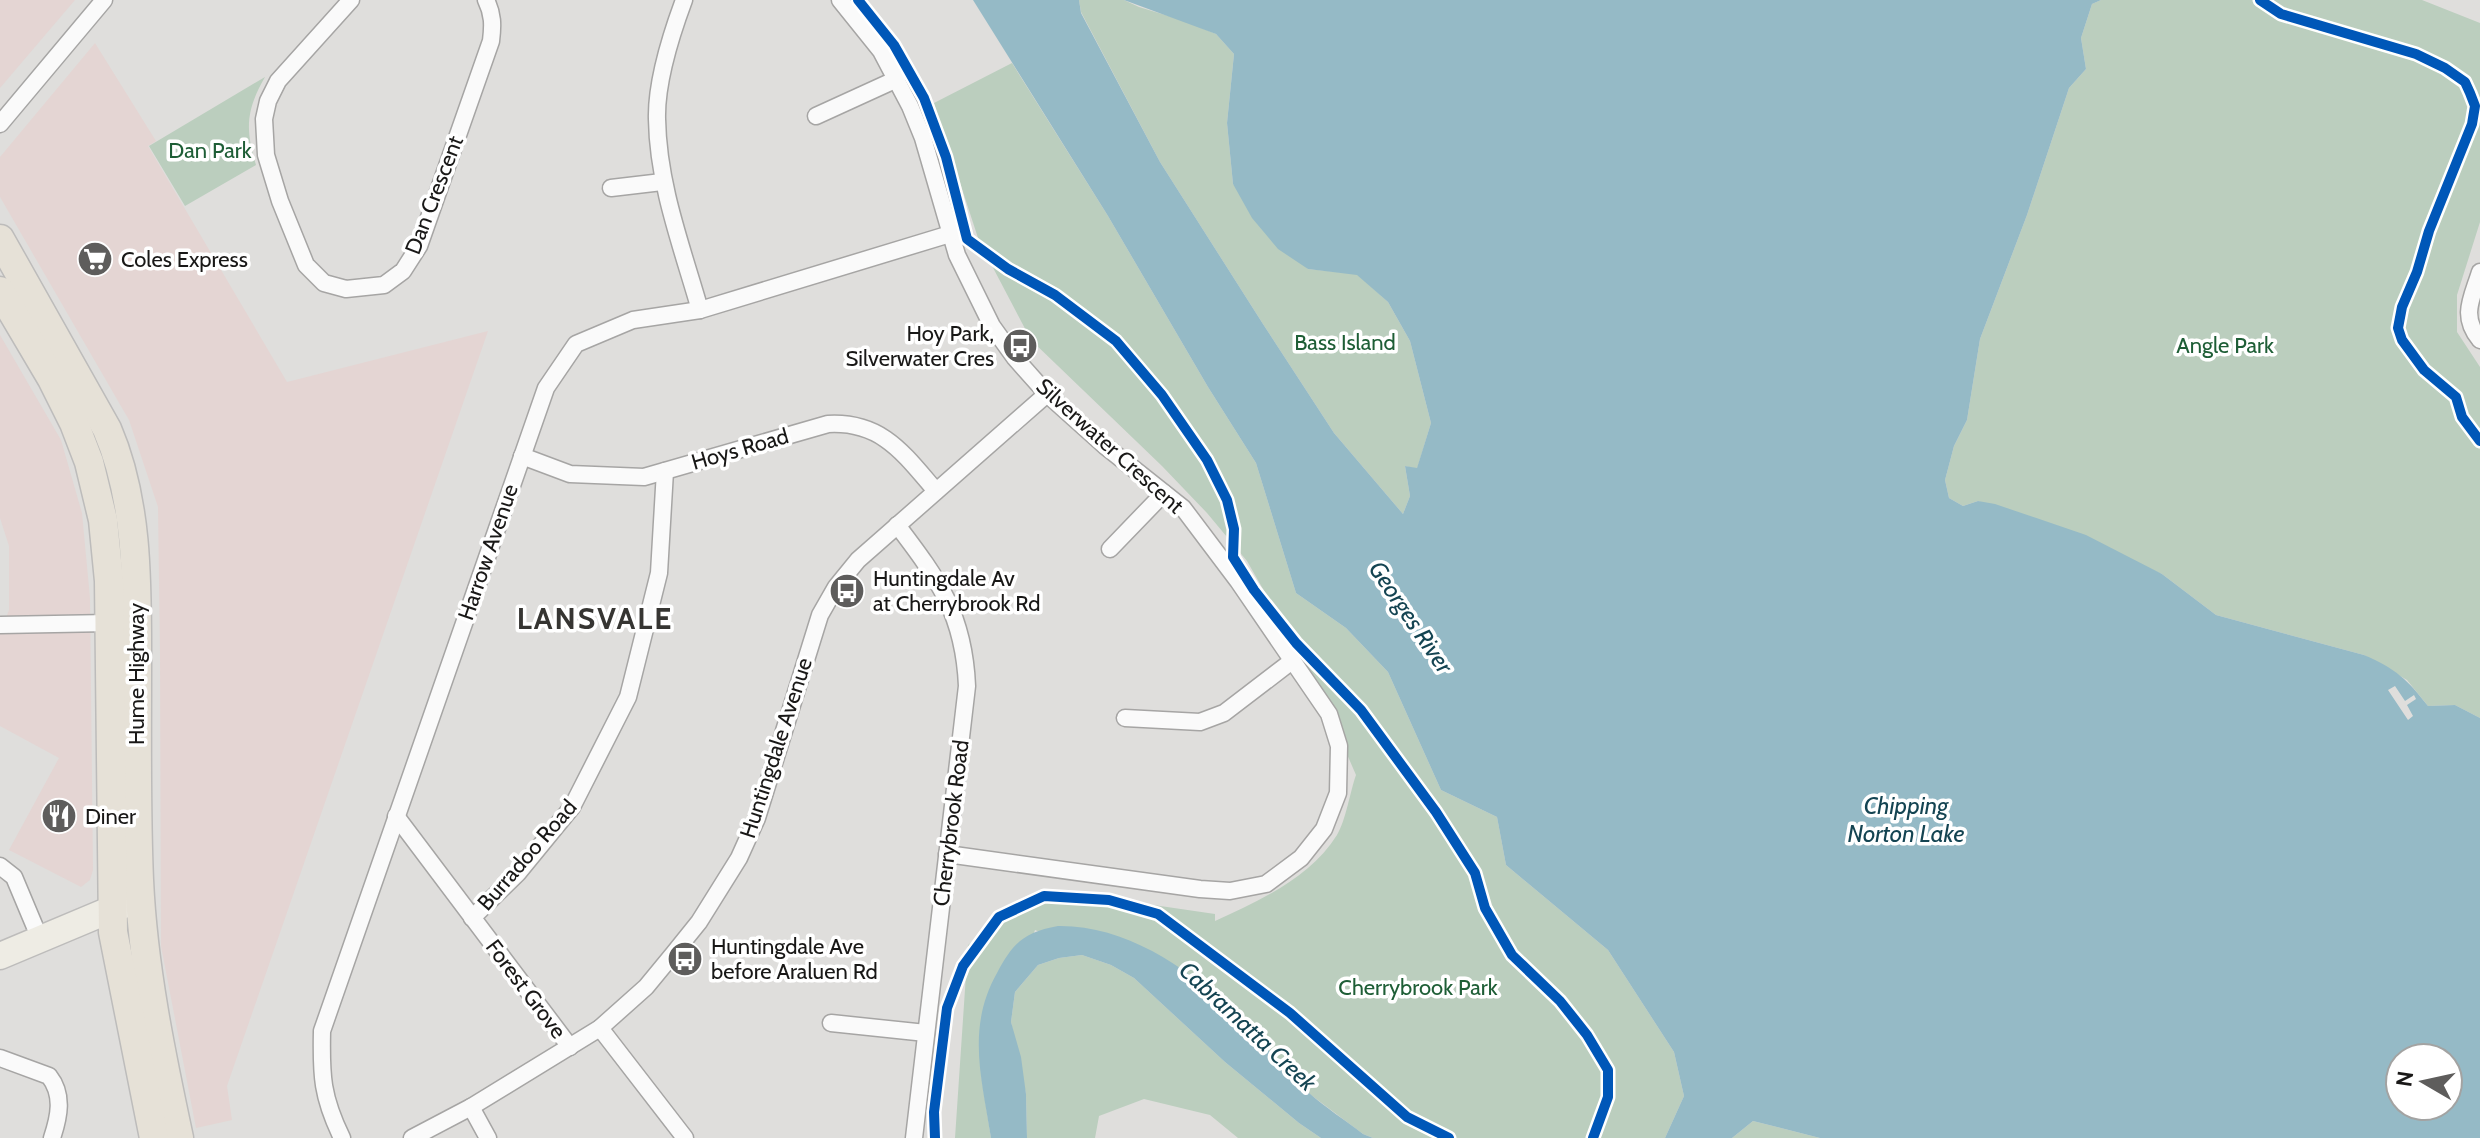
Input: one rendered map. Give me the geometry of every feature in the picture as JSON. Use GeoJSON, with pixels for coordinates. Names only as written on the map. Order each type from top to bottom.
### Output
{"type":"FeatureCollection","features":[{"type":"Feature","properties":{"kind":"highway","name":"Hume Highway"},"geometry":{"type":"LineString","coordinates":[[0,239],[107,429],[117,451],[128,500],[137,621],[140,900],[150,985],[179,1138]]}},
{"type":"Feature","properties":{"kind":"highway","name":"Hume Highway"},"geometry":{"type":"LineString","coordinates":[[0,291],[52,379],[78,432],[89,462],[106,537],[114,937],[154,1138]]}},
{"type":"Feature","properties":{"kind":"main road"},"geometry":{"type":"LineString","coordinates":[[0,956],[140,900]]}},
{"type":"Feature","properties":{"kind":"street"},"geometry":{"type":"LineString","coordinates":[[0,124],[104,0]]}},
{"type":"Feature","properties":{"kind":"street","name":"Dan Crescent"},"geometry":{"type":"LineString","coordinates":[[351,0],[278,81],[268,101],[264,119],[266,155],[280,201],[306,265],[324,283],[346,289],[384,285],[403,271],[419,246],[491,41],[493,27],[486,0]]}},
{"type":"Feature","properties":{"kind":"street"},"geometry":{"type":"LineString","coordinates":[[684,0],[667,47],[657,116],[662,182],[700,310]]}},
{"type":"Feature","properties":{"kind":"street","name":"Silverwater Crescent"},"geometry":{"type":"LineString","coordinates":[[840,0],[865,28],[897,79],[923,138],[950,234],[992,326],[1047,394],[1105,446],[1183,508],[1238,581],[1329,714],[1339,746],[1338,793],[1324,829],[1301,858],[1266,884],[1230,891],[1200,889],[947,854]]}},
{"type":"Feature","properties":{"kind":"street"},"geometry":{"type":"LineString","coordinates":[[816,116],[897,79]]}},
{"type":"Feature","properties":{"kind":"street"},"geometry":{"type":"LineString","coordinates":[[611,188],[662,182]]}},
{"type":"Feature","properties":{"kind":"street","name":"Harrow Avenue"},"geometry":{"type":"LineString","coordinates":[[342,1138],[329,1111],[321,1076],[322,1031],[546,388],[576,344],[633,320],[700,310],[950,234]]}},
{"type":"Feature","properties":{"kind":"street"},"geometry":{"type":"LineString","coordinates":[[2480,272],[2468,309],[2468,321],[2480,340]]}},
{"type":"Feature","properties":{"kind":"street","name":"Huntingdale Avenue"},"geometry":{"type":"LineString","coordinates":[[412,1138],[471,1107],[600,1028],[646,987],[699,922],[739,858],[757,818],[820,615],[843,576],[866,552],[1047,394]]}},
{"type":"Feature","properties":{"kind":"street","name":"Hoys Road"},"geometry":{"type":"LineString","coordinates":[[522,456],[570,474],[644,477],[828,424],[847,423],[881,434],[911,461],[936,491]]}},
{"type":"Feature","properties":{"kind":"street","name":"Burradoo Road"},"geometry":{"type":"LineString","coordinates":[[472,918],[518,873],[572,807],[628,697],[659,573],[665,471]]}},
{"type":"Feature","properties":{"kind":"street"},"geometry":{"type":"LineString","coordinates":[[1110,549],[1164,493]]}},
{"type":"Feature","properties":{"kind":"street","name":"Cherrybrook Road"},"geometry":{"type":"LineString","coordinates":[[897,525],[931,570],[956,618],[966,661],[967,686],[914,1138]]}},
{"type":"Feature","properties":{"kind":"street"},"geometry":{"type":"LineString","coordinates":[[0,625],[109,623]]}},
{"type":"Feature","properties":{"kind":"street"},"geometry":{"type":"LineString","coordinates":[[1125,718],[1200,722],[1224,713],[1292,661]]}},
{"type":"Feature","properties":{"kind":"street","name":"Forest Grove"},"geometry":{"type":"LineString","coordinates":[[396,816],[570,1047]]}},
{"type":"Feature","properties":{"kind":"street"},"geometry":{"type":"LineString","coordinates":[[0,866],[14,877],[40,939]]}},
{"type":"Feature","properties":{"kind":"street"},"geometry":{"type":"LineString","coordinates":[[831,1023],[926,1033]]}},
{"type":"Feature","properties":{"kind":"street"},"geometry":{"type":"LineString","coordinates":[[600,1028],[685,1138]]}},
{"type":"Feature","properties":{"kind":"street"},"geometry":{"type":"LineString","coordinates":[[0,1058],[49,1076],[53,1081],[58,1092],[59,1116],[52,1138]]}},
{"type":"Feature","properties":{"kind":"street"},"geometry":{"type":"LineString","coordinates":[[471,1107],[488,1138]]}},
{"type":"Feature","properties":{"kind":"shaded area"},"geometry":{"type":"Polygon","coordinates":[[[0,0],[75,0],[0,88],[0,0]]]}},
{"type":"Feature","properties":{"kind":"shaded area"},"geometry":{"type":"Polygon","coordinates":[[[95,43],[156,141],[148,146],[287,382],[488,331],[227,1086],[232,1120],[196,1128],[161,946],[158,507],[129,420],[0,197],[0,157],[95,43]]]}},
{"type":"Feature","properties":{"kind":"shaded area"},"geometry":{"type":"Polygon","coordinates":[[[0,335],[61,440],[82,513],[90,598],[93,870],[90,880],[81,887],[9,850],[59,758],[0,726],[0,634],[9,610],[9,546],[0,518],[0,335]]]}},
{"type":"Feature","properties":{"kind":"green space","name":"Bass Island"},"geometry":{"type":"Polygon","coordinates":[[[1079,0],[1124,0],[1185,21],[1216,34],[1234,54],[1227,123],[1233,184],[1308,269],[1357,274],[1388,302],[1410,341],[1431,423],[1417,469],[1405,466],[1410,496],[1403,514],[1334,433],[1160,162],[1081,12],[1079,0]]]}},
{"type":"Feature","properties":{"kind":"green space","name":"Angle Park"},"geometry":{"type":"Polygon","coordinates":[[[2101,0],[2422,0],[2480,23],[2480,222],[2457,295],[2457,332],[2480,367],[2480,718],[2455,705],[2428,706],[2407,680],[2364,655],[2216,615],[2162,574],[1978,501],[1963,506],[1949,498],[1945,480],[1954,446],[1967,420],[1980,339],[2027,215],[2069,88],[2086,69],[2081,38],[2092,4],[2101,0]]]}},
{"type":"Feature","properties":{"kind":"green space","name":"Cherrybrook Park"},"geometry":{"type":"Polygon","coordinates":[[[1012,63],[1256,463],[1296,593],[1346,628],[1388,672],[1441,790],[1497,817],[1506,865],[1608,950],[1674,1052],[1684,1096],[1665,1138],[1373,1138],[1363,1134],[1307,1092],[1230,1008],[1035,930],[981,1074],[991,1138],[955,1138],[968,945],[1044,889],[1215,914],[1215,921],[1282,887],[1313,864],[1340,829],[1356,775],[1314,678],[1247,561],[1162,466],[1031,340],[979,241],[934,103],[1012,63]]]}},
{"type":"Feature","properties":{"kind":"green space","name":"Dan Park"},"geometry":{"type":"Polygon","coordinates":[[[265,77],[249,120],[256,165],[185,206],[149,146],[265,77]]]}},
{"type":"Feature","properties":{"kind":"green space"},"geometry":{"type":"Polygon","coordinates":[[[1082,955],[1111,965],[1134,978],[1225,1062],[1321,1138],[1238,1138],[1210,1115],[1144,1099],[1099,1116],[1095,1138],[1027,1138],[1026,1094],[1011,1022],[1015,992],[1038,965],[1082,955]]]}},
{"type":"Feature","properties":{"kind":"green space"},"geometry":{"type":"Polygon","coordinates":[[[1753,1121],[1820,1138],[1732,1138],[1753,1121]]]}},
{"type":"Feature","properties":{"kind":"water","name":"Chipping Norton Lake"},"geometry":{"type":"Polygon","coordinates":[[[973,0],[1079,0],[1081,13],[1160,162],[1334,433],[1403,514],[1410,496],[1405,466],[1417,468],[1431,423],[1410,341],[1388,302],[1357,275],[1308,269],[1278,249],[1252,218],[1233,184],[1227,123],[1234,54],[1216,34],[1124,0],[2101,0],[2092,4],[2081,38],[2086,69],[2069,88],[2027,215],[1980,339],[1967,420],[1954,446],[1945,480],[1949,498],[1963,506],[1978,501],[1995,504],[2086,535],[2162,574],[2216,615],[2364,655],[2400,676],[2428,706],[2455,705],[2480,718],[2480,1138],[1820,1138],[1753,1121],[1732,1138],[1665,1138],[1684,1096],[1674,1052],[1608,950],[1506,865],[1497,817],[1441,790],[1388,672],[1346,628],[1296,593],[1256,463],[1108,216],[973,0]]]}},
{"type":"Feature","properties":{"kind":"water"},"geometry":{"type":"Polygon","coordinates":[[[1058,926],[1106,932],[1151,950],[1173,963],[1230,1008],[1309,1093],[1363,1134],[1373,1138],[1321,1138],[1225,1062],[1134,978],[1111,965],[1082,955],[1038,965],[1015,992],[1011,1022],[1021,1057],[1027,1138],[991,1138],[979,1054],[979,1034],[987,993],[1003,963],[1021,940],[1058,926]]]}},
{"type":"Feature","properties":{"kind":"pier"},"geometry":{"type":"Polygon","coordinates":[[[2395,686],[2405,701],[2414,695],[2416,699],[2407,705],[2413,716],[2408,720],[2388,690],[2395,686]]]}},
{"type":"Feature","properties":{"kind":"cycle path"},"geometry":{"type":"LineString","coordinates":[[858,0],[894,45],[924,98],[946,157],[967,239],[1008,269],[1055,295],[1116,341],[1162,395],[1207,460],[1227,500],[1234,529],[1233,557],[1254,590],[1296,643],[1361,710],[1436,812],[1475,873],[1485,908],[1512,955],[1560,1001],[1587,1035],[1608,1070],[1608,1097],[1593,1138]]}},
{"type":"Feature","properties":{"kind":"cycle path"},"geometry":{"type":"LineString","coordinates":[[2260,0],[2281,14],[2416,54],[2465,82],[2475,106],[2472,124],[2429,231],[2417,272],[2402,307],[2398,328],[2402,340],[2424,370],[2456,397],[2462,417],[2480,441]]}},
{"type":"Feature","properties":{"kind":"cycle path"},"geometry":{"type":"LineString","coordinates":[[935,1138],[934,1112],[947,1008],[963,966],[999,917],[1044,896],[1109,900],[1158,914],[1290,1013],[1407,1117],[1449,1138]]}},
{"type":"Feature","properties":{"kind":"place","name":"Coles Express"},"geometry":{"type":"Point","coordinates":[95,259]}},
{"type":"Feature","properties":{"kind":"place","name":"Hoy Park, Silverwater Cres"},"geometry":{"type":"Point","coordinates":[1020,346]}},
{"type":"Feature","properties":{"kind":"place","name":"Huntingdale Av at Cherrybrook Rd"},"geometry":{"type":"Point","coordinates":[847,591]}},
{"type":"Feature","properties":{"kind":"place","name":"Diner"},"geometry":{"type":"Point","coordinates":[59,816]}},
{"type":"Feature","properties":{"kind":"place","name":"Huntingdale Ave before Araluen Rd"},"geometry":{"type":"Point","coordinates":[685,959]}},
{"type":"Feature","properties":{"kind":"district","name":"LANSVALE"},"geometry":{"type":"Point","coordinates":[595,618]}},
{"type":"Feature","properties":{"kind":"water label","name":"Georges River"},"geometry":{"type":"Point","coordinates":[1411,617]}},
{"type":"Feature","properties":{"kind":"water label","name":"Cabramatta Creek"},"geometry":{"type":"Point","coordinates":[1248,1026]}}]}
